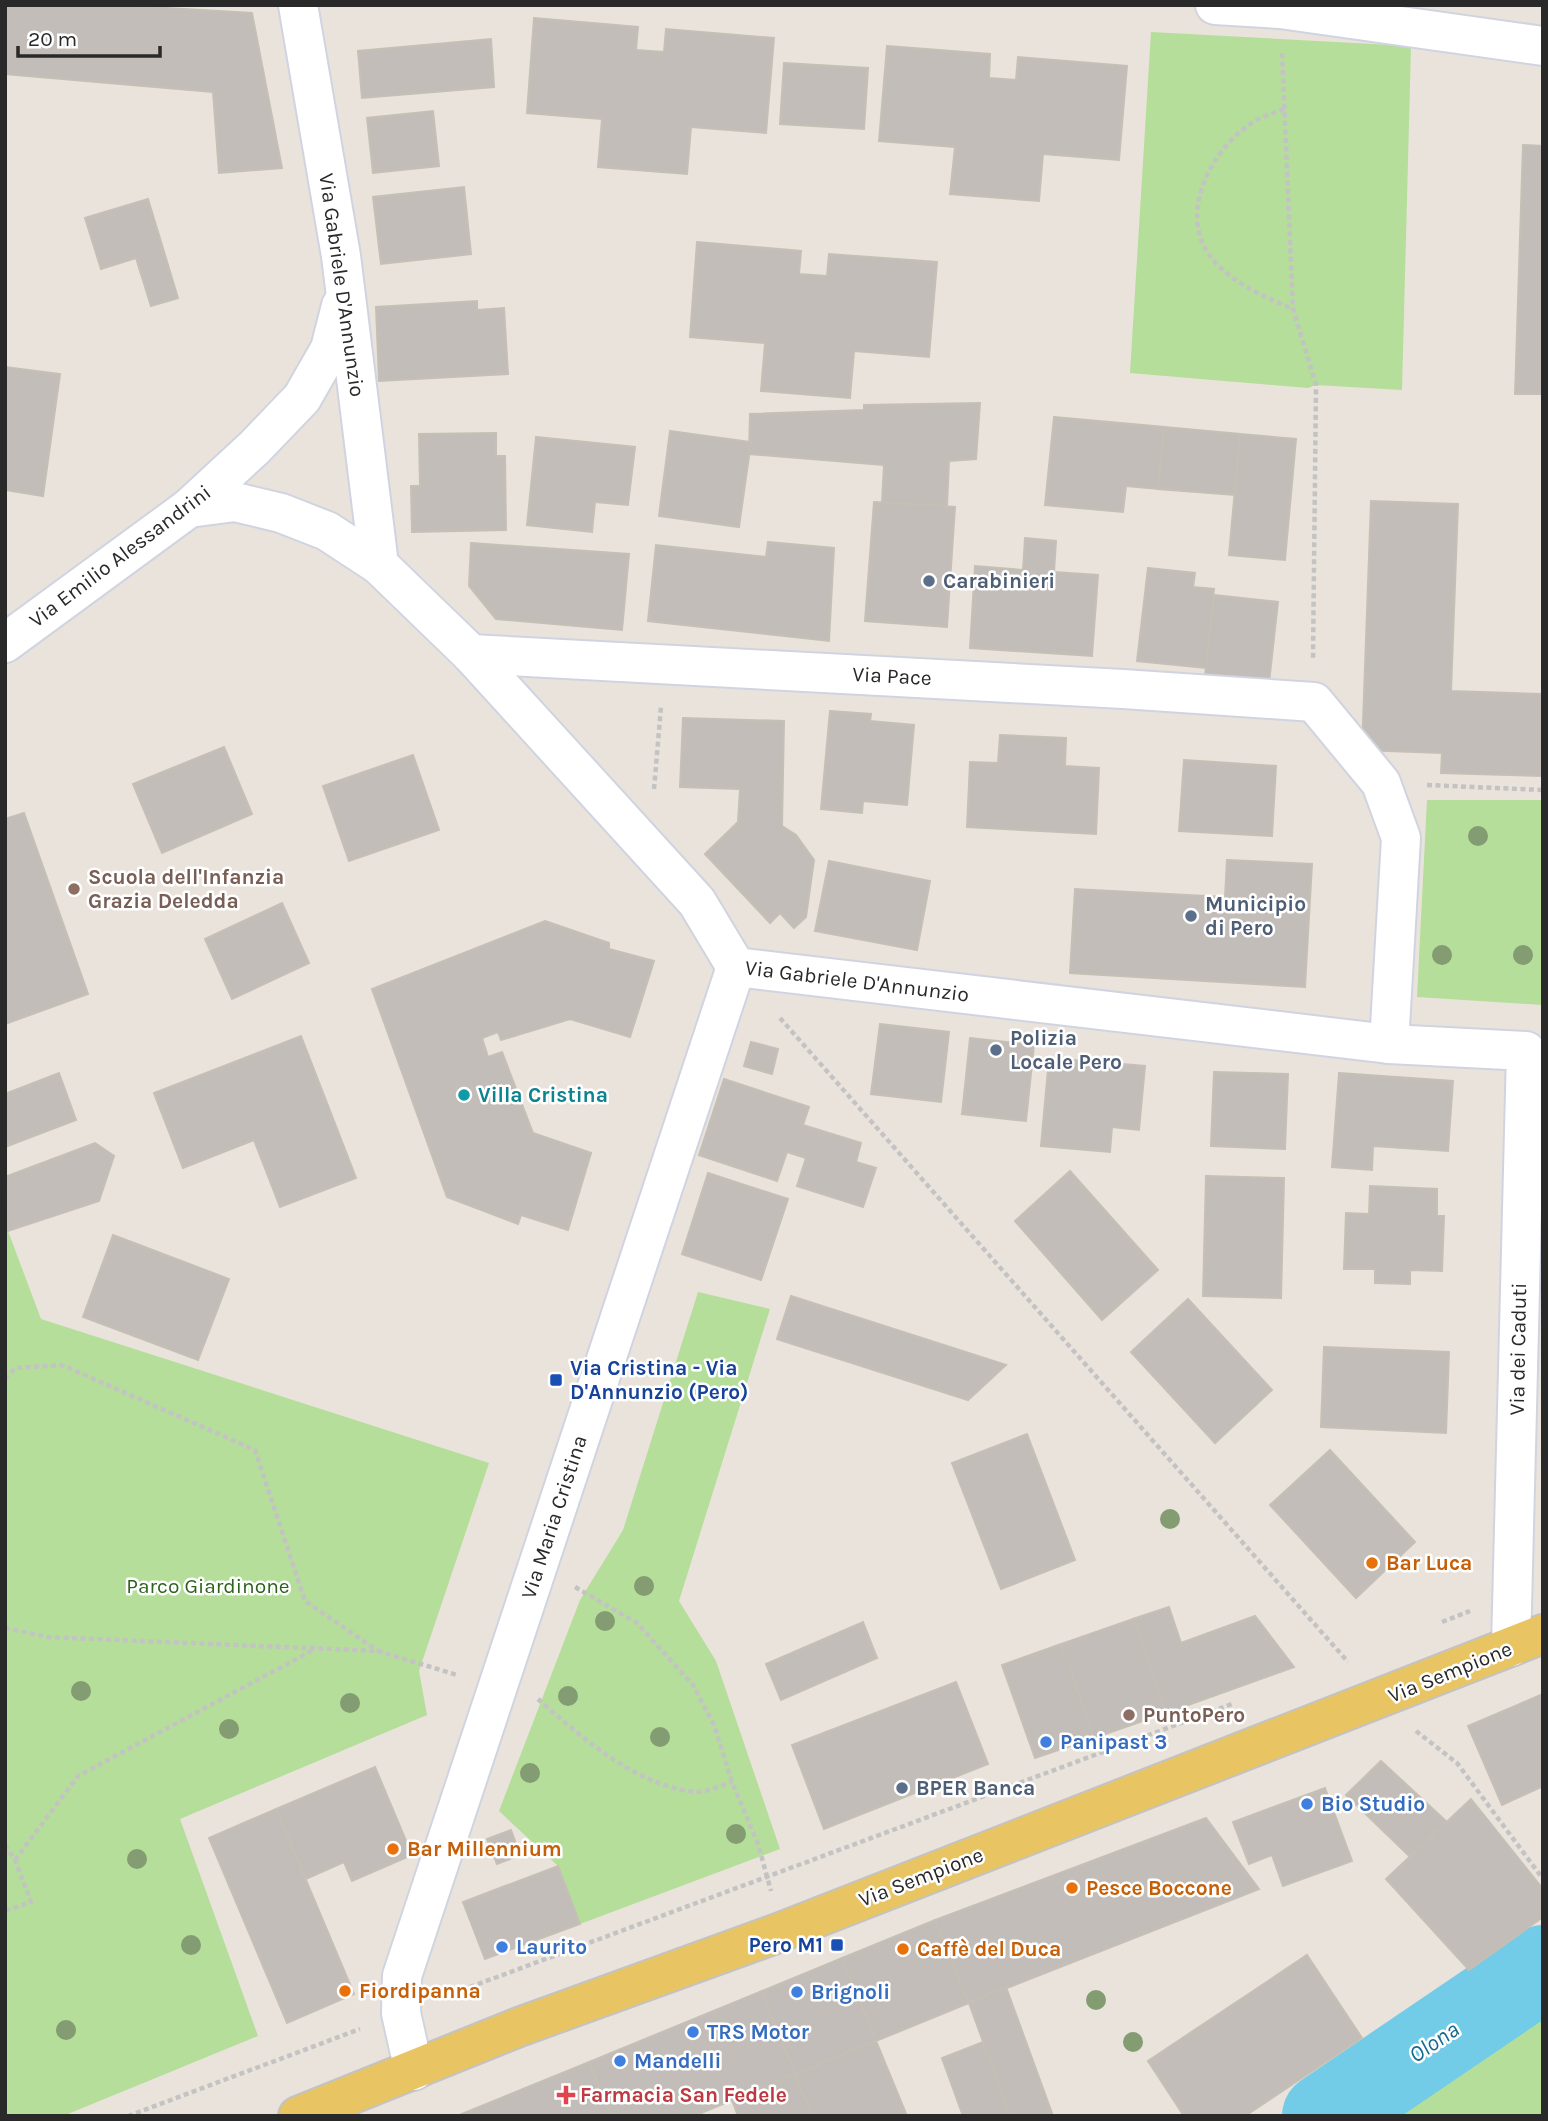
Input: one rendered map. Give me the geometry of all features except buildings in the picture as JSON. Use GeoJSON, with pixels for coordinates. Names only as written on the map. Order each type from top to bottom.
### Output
{"type":"FeatureCollection","features":[{"type":"Feature","properties":{"kind":"main road","name":"Via Sempione"},"geometry":{"type":"LineString","coordinates":[[298,2116],[519,2027],[778,1933],[1527,1641]]}},
{"type":"Feature","properties":{"kind":"street","name":"Via Gabriele D'Annunzio"},"geometry":{"type":"LineString","coordinates":[[298,5],[344,294],[379,565]]}},
{"type":"Feature","properties":{"kind":"street"},"geometry":{"type":"LineString","coordinates":[[1215,5],[1280,9],[1543,46]]}},
{"type":"Feature","properties":{"kind":"street","name":"Via Emilio Alessandrini"},"geometry":{"type":"LineString","coordinates":[[5,643],[189,508],[302,398],[330,349],[344,294]]}},
{"type":"Feature","properties":{"kind":"street","name":"Via Gabriele D'Annunzio"},"geometry":{"type":"LineString","coordinates":[[189,508],[235,502],[281,513],[327,531],[379,565],[471,654],[697,902],[736,967],[1389,1044],[1526,1051]]}},
{"type":"Feature","properties":{"kind":"street","name":"Via Pace"},"geometry":{"type":"LineString","coordinates":[[471,654],[520,659],[665,663],[1314,702]]}},
{"type":"Feature","properties":{"kind":"street"},"geometry":{"type":"LineString","coordinates":[[1314,702],[1381,783],[1401,838],[1389,1044]]}},
{"type":"Feature","properties":{"kind":"street","name":"Via Maria Cristina"},"geometry":{"type":"LineString","coordinates":[[414,2071],[401,2013],[402,1976],[736,967]]}},
{"type":"Feature","properties":{"kind":"street","name":"Via dei Caduti"},"geometry":{"type":"LineString","coordinates":[[1526,1051],[1512,1593],[1527,1641]]}},
{"type":"Feature","properties":{"kind":"path"},"geometry":{"type":"LineString","coordinates":[[1280,9],[1293,309],[1316,385],[1314,702]]}},
{"type":"Feature","properties":{"kind":"path"},"geometry":{"type":"LineString","coordinates":[[1284,109],[1251,123],[1223,147],[1204,179],[1195,222],[1213,261],[1248,289],[1293,309]]}},
{"type":"Feature","properties":{"kind":"path"},"geometry":{"type":"LineString","coordinates":[[649,849],[665,663]]}},
{"type":"Feature","properties":{"kind":"path"},"geometry":{"type":"LineString","coordinates":[[1381,783],[1543,790]]}},
{"type":"Feature","properties":{"kind":"path"},"geometry":{"type":"LineString","coordinates":[[736,967],[1348,1662],[1414,1729],[1457,1763],[1543,1879]]}},
{"type":"Feature","properties":{"kind":"path"},"geometry":{"type":"LineString","coordinates":[[5,1379],[15,1368],[62,1365],[255,1450],[305,1601],[378,1651]]}},
{"type":"Feature","properties":{"kind":"path"},"geometry":{"type":"LineString","coordinates":[[568,1598],[572,1586],[636,1623],[685,1676],[714,1725],[732,1782],[768,1876],[778,1933]]}},
{"type":"Feature","properties":{"kind":"path"},"geometry":{"type":"LineString","coordinates":[[1436,1625],[1512,1593]]}},
{"type":"Feature","properties":{"kind":"path"},"geometry":{"type":"LineString","coordinates":[[5,1628],[47,1637],[378,1651],[498,1687]]}},
{"type":"Feature","properties":{"kind":"path"},"geometry":{"type":"LineString","coordinates":[[15,1860],[78,1776],[316,1649]]}},
{"type":"Feature","properties":{"kind":"path"},"geometry":{"type":"LineString","coordinates":[[1335,1667],[1360,1657]]}},
{"type":"Feature","properties":{"kind":"path"},"geometry":{"type":"LineString","coordinates":[[535,1697],[566,1724],[645,1778],[697,1792],[732,1782]]}},
{"type":"Feature","properties":{"kind":"path"},"geometry":{"type":"LineString","coordinates":[[128,2116],[1233,1704]]}},
{"type":"Feature","properties":{"kind":"path"},"geometry":{"type":"LineString","coordinates":[[5,1845],[15,1860],[31,1902],[5,1911]]}},
{"type":"Feature","properties":{"kind":"green space"},"geometry":{"type":"Polygon","coordinates":[[[1151,32],[1411,46],[1402,390],[1316,385],[1308,388],[1130,373],[1151,32]]]}},
{"type":"Feature","properties":{"kind":"green space"},"geometry":{"type":"Polygon","coordinates":[[[1427,800],[1543,800],[1543,1005],[1417,997],[1427,800]]]}},
{"type":"Feature","properties":{"kind":"green space","name":"Parco Giardinone"},"geometry":{"type":"Polygon","coordinates":[[[5,1231],[8,1231],[41,1319],[489,1463],[419,1671],[427,1715],[180,1819],[258,2036],[63,2116],[5,2116],[5,1231]]]}},
{"type":"Feature","properties":{"kind":"green space"},"geometry":{"type":"Polygon","coordinates":[[[698,1292],[770,1309],[679,1601],[716,1661],[780,1849],[580,1924],[558,1866],[499,1811],[580,1600],[623,1530],[698,1292]]]}},
{"type":"Feature","properties":{"kind":"green space"},"geometry":{"type":"Polygon","coordinates":[[[1543,2009],[1543,2116],[1384,2116],[1543,2009]]]}},
{"type":"Feature","properties":{"kind":"waterway","name":"Olona"},"geometry":{"type":"LineString","coordinates":[[1325,2116],[1543,1968]]}},
{"type":"Feature","properties":{"kind":"place","name":"Carabinieri"},"geometry":{"type":"Point","coordinates":[929,581]}},
{"type":"Feature","properties":{"kind":"place","name":"Scuola dell'Infanzia Grazia Deledda"},"geometry":{"type":"Point","coordinates":[74,889]}},
{"type":"Feature","properties":{"kind":"place","name":"Municipio di Pero"},"geometry":{"type":"Point","coordinates":[1191,916]}},
{"type":"Feature","properties":{"kind":"place","name":"Polizia Locale Pero"},"geometry":{"type":"Point","coordinates":[996,1050]}},
{"type":"Feature","properties":{"kind":"place","name":"Villa Cristina"},"geometry":{"type":"Point","coordinates":[464,1095]}},
{"type":"Feature","properties":{"kind":"place","name":"Via Cristina - Via D'Annunzio (Pero)"},"geometry":{"type":"Point","coordinates":[556,1380]}},
{"type":"Feature","properties":{"kind":"place","name":"Bar Luca"},"geometry":{"type":"Point","coordinates":[1372,1563]}},
{"type":"Feature","properties":{"kind":"place","name":"PuntoPero"},"geometry":{"type":"Point","coordinates":[1129,1715]}},
{"type":"Feature","properties":{"kind":"place","name":"Panipast 3"},"geometry":{"type":"Point","coordinates":[1046,1742]}},
{"type":"Feature","properties":{"kind":"place","name":"BPER Banca"},"geometry":{"type":"Point","coordinates":[902,1788]}},
{"type":"Feature","properties":{"kind":"place","name":"Bio Studio"},"geometry":{"type":"Point","coordinates":[1307,1804]}},
{"type":"Feature","properties":{"kind":"place","name":"Bar Millennium"},"geometry":{"type":"Point","coordinates":[393,1849]}},
{"type":"Feature","properties":{"kind":"place","name":"Pesce Boccone"},"geometry":{"type":"Point","coordinates":[1072,1888]}},
{"type":"Feature","properties":{"kind":"place","name":"Pero M1"},"geometry":{"type":"Point","coordinates":[837,1945]}},
{"type":"Feature","properties":{"kind":"place","name":"Laurito"},"geometry":{"type":"Point","coordinates":[502,1947]}},
{"type":"Feature","properties":{"kind":"place","name":"Caffè del Duca"},"geometry":{"type":"Point","coordinates":[903,1949]}},
{"type":"Feature","properties":{"kind":"place","name":"Fiordipanna"},"geometry":{"type":"Point","coordinates":[345,1991]}},
{"type":"Feature","properties":{"kind":"place","name":"Brignoli"},"geometry":{"type":"Point","coordinates":[797,1992]}},
{"type":"Feature","properties":{"kind":"place","name":"TRS Motor"},"geometry":{"type":"Point","coordinates":[693,2032]}},
{"type":"Feature","properties":{"kind":"place","name":"Mandelli"},"geometry":{"type":"Point","coordinates":[620,2061]}},
{"type":"Feature","properties":{"kind":"place","name":"Farmacia San Fedele"},"geometry":{"type":"Point","coordinates":[566,2095]}}]}
